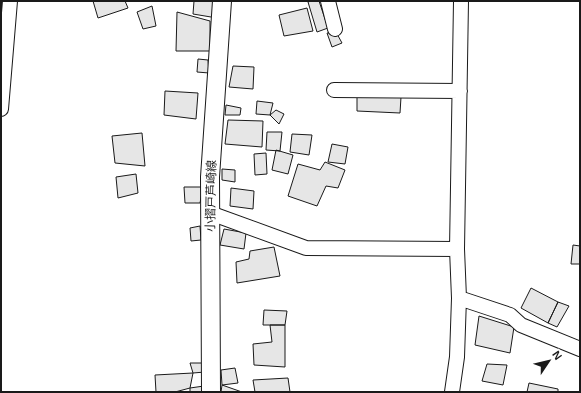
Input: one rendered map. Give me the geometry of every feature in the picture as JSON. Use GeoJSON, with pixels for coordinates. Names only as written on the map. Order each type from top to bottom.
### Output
{"type":"FeatureCollection","features":[{"type":"Feature","properties":{"kind":"main road","name":"小摺戸芦崎線"},"geometry":{"type":"LineString","coordinates":[[211,392],[210,177],[222,1]]}},
{"type":"Feature","properties":{"kind":"street"},"geometry":{"type":"LineString","coordinates":[[1,109],[10,1]]}},
{"type":"Feature","properties":{"kind":"street"},"geometry":{"type":"LineString","coordinates":[[328,1],[336,28]]}},
{"type":"Feature","properties":{"kind":"street"},"geometry":{"type":"LineString","coordinates":[[452,392],[457,357],[459,298],[457,249],[462,1]]}},
{"type":"Feature","properties":{"kind":"street"},"geometry":{"type":"LineString","coordinates":[[334,90],[460,90]]}},
{"type":"Feature","properties":{"kind":"street"},"geometry":{"type":"LineString","coordinates":[[210,213],[306,248],[457,249]]}},
{"type":"Feature","properties":{"kind":"street"},"geometry":{"type":"LineString","coordinates":[[459,298],[510,315],[521,325],[580,349]]}},
{"type":"Feature","properties":{"kind":"building"},"geometry":{"type":"Polygon","coordinates":[[[93,1],[125,1],[128,8],[98,18],[93,1]]]}},
{"type":"Feature","properties":{"kind":"building"},"geometry":{"type":"Polygon","coordinates":[[[194,1],[217,1],[217,18],[193,14],[194,1]]]}},
{"type":"Feature","properties":{"kind":"building"},"geometry":{"type":"Polygon","coordinates":[[[319,1],[328,28],[317,32],[308,2],[319,1]]]}},
{"type":"Feature","properties":{"kind":"building"},"geometry":{"type":"Polygon","coordinates":[[[152,6],[156,26],[143,29],[137,12],[152,6]]]}},
{"type":"Feature","properties":{"kind":"building"},"geometry":{"type":"Polygon","coordinates":[[[307,8],[313,31],[284,36],[279,15],[307,8]]]}},
{"type":"Feature","properties":{"kind":"building"},"geometry":{"type":"Polygon","coordinates":[[[177,12],[210,21],[210,51],[176,51],[177,12]]]}},
{"type":"Feature","properties":{"kind":"building"},"geometry":{"type":"Polygon","coordinates":[[[336,32],[342,43],[332,47],[327,33],[336,32]]]}},
{"type":"Feature","properties":{"kind":"building"},"geometry":{"type":"Polygon","coordinates":[[[198,59],[208,60],[209,73],[197,72],[198,59]]]}},
{"type":"Feature","properties":{"kind":"building"},"geometry":{"type":"Polygon","coordinates":[[[233,66],[254,67],[253,89],[229,87],[233,66]]]}},
{"type":"Feature","properties":{"kind":"building"},"geometry":{"type":"Polygon","coordinates":[[[165,91],[198,93],[196,119],[164,115],[165,91]]]}},
{"type":"Feature","properties":{"kind":"building"},"geometry":{"type":"Polygon","coordinates":[[[357,97],[401,97],[400,113],[357,111],[357,97]]]}},
{"type":"Feature","properties":{"kind":"building"},"geometry":{"type":"Polygon","coordinates":[[[257,101],[273,103],[270,115],[256,114],[257,101]]]}},
{"type":"Feature","properties":{"kind":"building"},"geometry":{"type":"Polygon","coordinates":[[[226,105],[241,108],[240,115],[225,115],[226,105]]]}},
{"type":"Feature","properties":{"kind":"building"},"geometry":{"type":"Polygon","coordinates":[[[276,110],[284,114],[279,124],[270,115],[276,110]]]}},
{"type":"Feature","properties":{"kind":"building"},"geometry":{"type":"Polygon","coordinates":[[[228,120],[263,121],[262,147],[225,144],[228,120]]]}},
{"type":"Feature","properties":{"kind":"building"},"geometry":{"type":"Polygon","coordinates":[[[267,132],[282,132],[280,151],[266,150],[267,132]]]}},
{"type":"Feature","properties":{"kind":"building"},"geometry":{"type":"Polygon","coordinates":[[[142,133],[145,166],[115,163],[112,136],[142,133]]]}},
{"type":"Feature","properties":{"kind":"building"},"geometry":{"type":"Polygon","coordinates":[[[292,134],[312,135],[309,155],[290,152],[292,134]]]}},
{"type":"Feature","properties":{"kind":"building"},"geometry":{"type":"Polygon","coordinates":[[[332,144],[348,147],[345,164],[328,162],[332,144]]]}},
{"type":"Feature","properties":{"kind":"building"},"geometry":{"type":"Polygon","coordinates":[[[276,150],[293,155],[288,174],[272,170],[276,150]]]}},
{"type":"Feature","properties":{"kind":"building"},"geometry":{"type":"Polygon","coordinates":[[[266,153],[267,174],[255,175],[254,154],[266,153]]]}},
{"type":"Feature","properties":{"kind":"building"},"geometry":{"type":"Polygon","coordinates":[[[325,162],[345,170],[338,188],[326,186],[317,206],[288,196],[298,164],[320,170],[325,162]]]}},
{"type":"Feature","properties":{"kind":"building"},"geometry":{"type":"Polygon","coordinates":[[[222,169],[235,170],[235,182],[222,180],[222,169]]]}},
{"type":"Feature","properties":{"kind":"building"},"geometry":{"type":"Polygon","coordinates":[[[136,174],[138,193],[118,198],[116,177],[136,174]]]}},
{"type":"Feature","properties":{"kind":"building"},"geometry":{"type":"Polygon","coordinates":[[[184,187],[203,187],[200,203],[185,203],[184,187]]]}},
{"type":"Feature","properties":{"kind":"building"},"geometry":{"type":"Polygon","coordinates":[[[231,188],[254,191],[253,209],[230,206],[231,188]]]}},
{"type":"Feature","properties":{"kind":"building"},"geometry":{"type":"Polygon","coordinates":[[[200,226],[201,240],[191,241],[190,228],[200,226]]]}},
{"type":"Feature","properties":{"kind":"building"},"geometry":{"type":"Polygon","coordinates":[[[224,229],[246,233],[244,249],[220,245],[224,229]]]}},
{"type":"Feature","properties":{"kind":"building"},"geometry":{"type":"Polygon","coordinates":[[[573,245],[580,246],[580,264],[571,264],[573,245]]]}},
{"type":"Feature","properties":{"kind":"building"},"geometry":{"type":"Polygon","coordinates":[[[274,247],[280,276],[237,283],[236,262],[249,259],[250,251],[274,247]]]}},
{"type":"Feature","properties":{"kind":"building"},"geometry":{"type":"Polygon","coordinates":[[[531,288],[558,302],[548,323],[521,308],[531,288]]]}},
{"type":"Feature","properties":{"kind":"building"},"geometry":{"type":"Polygon","coordinates":[[[558,302],[569,306],[557,327],[548,323],[558,302]]]}},
{"type":"Feature","properties":{"kind":"building"},"geometry":{"type":"Polygon","coordinates":[[[264,310],[287,311],[285,325],[263,325],[264,310]]]}},
{"type":"Feature","properties":{"kind":"building"},"geometry":{"type":"Polygon","coordinates":[[[479,316],[514,327],[510,353],[475,345],[479,316]]]}},
{"type":"Feature","properties":{"kind":"building"},"geometry":{"type":"Polygon","coordinates":[[[270,325],[285,325],[285,367],[254,365],[253,344],[272,342],[270,325]]]}},
{"type":"Feature","properties":{"kind":"building"},"geometry":{"type":"Polygon","coordinates":[[[190,363],[203,363],[205,372],[193,373],[190,363]]]}},
{"type":"Feature","properties":{"kind":"building"},"geometry":{"type":"Polygon","coordinates":[[[487,364],[507,365],[503,385],[482,381],[487,364]]]}},
{"type":"Feature","properties":{"kind":"building"},"geometry":{"type":"Polygon","coordinates":[[[235,368],[238,383],[222,385],[221,370],[235,368]]]}},
{"type":"Feature","properties":{"kind":"building"},"geometry":{"type":"Polygon","coordinates":[[[193,373],[190,388],[175,392],[156,392],[155,375],[193,373]]]}},
{"type":"Feature","properties":{"kind":"building"},"geometry":{"type":"Polygon","coordinates":[[[288,378],[290,392],[255,392],[253,380],[288,378]]]}},
{"type":"Feature","properties":{"kind":"building"},"geometry":{"type":"Polygon","coordinates":[[[529,383],[558,389],[558,392],[527,392],[529,383]]]}},
{"type":"Feature","properties":{"kind":"building"},"geometry":{"type":"Polygon","coordinates":[[[222,385],[242,392],[221,392],[222,385]]]}},
{"type":"Feature","properties":{"kind":"building"},"geometry":{"type":"Polygon","coordinates":[[[204,386],[204,392],[190,392],[190,388],[204,386]]]}}]}
